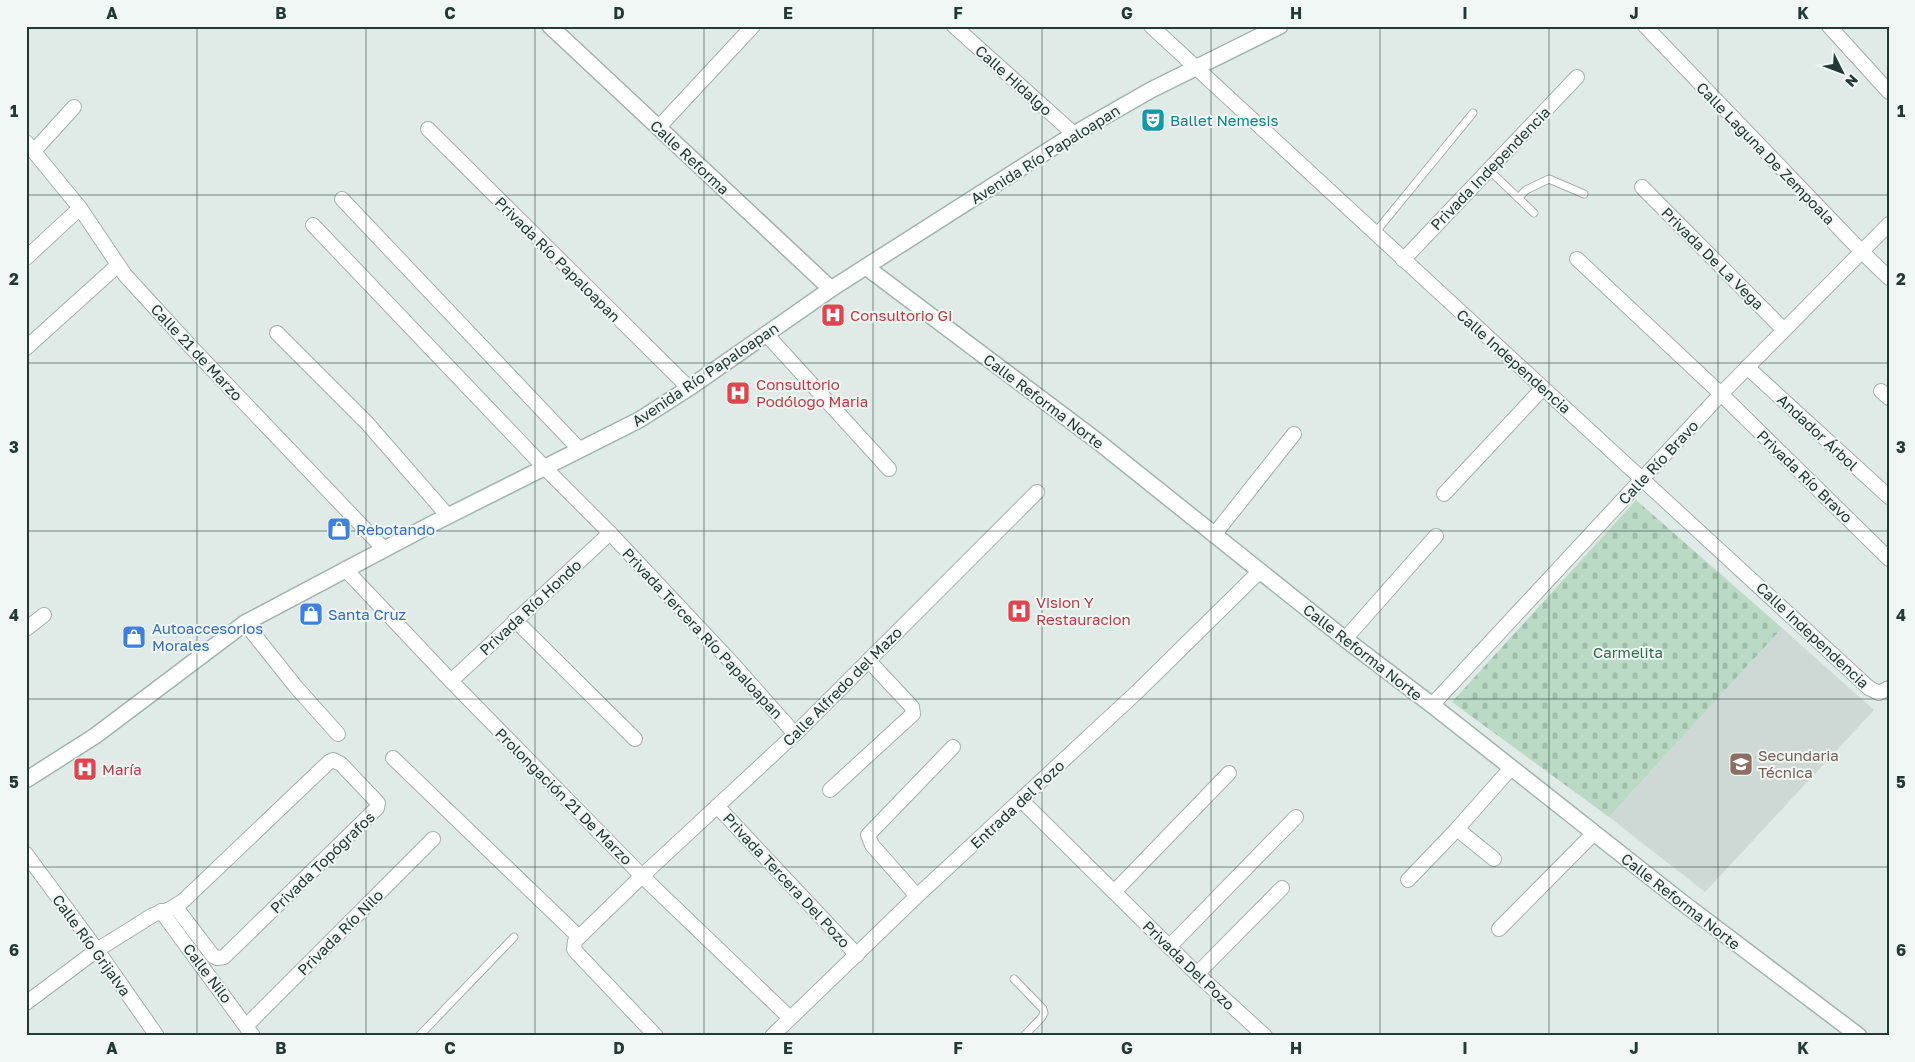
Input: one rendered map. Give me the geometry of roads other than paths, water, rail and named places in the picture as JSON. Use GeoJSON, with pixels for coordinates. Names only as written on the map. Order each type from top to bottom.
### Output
{"type":"FeatureCollection","features":[{"type":"Feature","properties":{"kind":"main road","name":"Calle Reforma"},"geometry":{"type":"LineString","coordinates":[[550,26],[831,289]]}},
{"type":"Feature","properties":{"kind":"main road","name":"Avenida Río Papaloapan"},"geometry":{"type":"LineString","coordinates":[[26,780],[95,736],[245,623],[345,569],[639,420],[689,388],[831,289],[1074,134],[1144,94],[1280,26]]}},
{"type":"Feature","properties":{"kind":"main road","name":"Calle Reforma Norte"},"geometry":{"type":"LineString","coordinates":[[866,267],[1096,440],[1345,639],[1777,975],[1859,1036]]}},
{"type":"Feature","properties":{"kind":"street"},"geometry":{"type":"LineString","coordinates":[[658,128],[753,26]]}},
{"type":"Feature","properties":{"kind":"street","name":"Calle Hidalgo"},"geometry":{"type":"LineString","coordinates":[[954,26],[1074,134]]}},
{"type":"Feature","properties":{"kind":"street","name":"Calle Independencia"},"geometry":{"type":"LineString","coordinates":[[1151,26],[1374,234],[1643,478],[1869,688],[1884,690]]}},
{"type":"Feature","properties":{"kind":"street","name":"Calle Laguna De Zempoala"},"geometry":{"type":"LineString","coordinates":[[1645,26],[1889,278]]}},
{"type":"Feature","properties":{"kind":"street"},"geometry":{"type":"LineString","coordinates":[[1829,26],[1889,92]]}},
{"type":"Feature","properties":{"kind":"street","name":"Privada Independencia"},"geometry":{"type":"LineString","coordinates":[[1403,260],[1578,77]]}},
{"type":"Feature","properties":{"kind":"street"},"geometry":{"type":"LineString","coordinates":[[30,147],[74,107]]}},
{"type":"Feature","properties":{"kind":"street","name":"Privada Río Papaloapan"},"geometry":{"type":"LineString","coordinates":[[428,129],[689,388]]}},
{"type":"Feature","properties":{"kind":"street","name":"Calle 21 de Marzo"},"geometry":{"type":"LineString","coordinates":[[30,147],[80,208],[118,265],[192,348],[384,549]]}},
{"type":"Feature","properties":{"kind":"street","name":"Privada De La Vega"},"geometry":{"type":"LineString","coordinates":[[1642,187],[1783,329]]}},
{"type":"Feature","properties":{"kind":"street"},"geometry":{"type":"LineString","coordinates":[[342,199],[580,450]]}},
{"type":"Feature","properties":{"kind":"street"},"geometry":{"type":"LineString","coordinates":[[26,258],[80,208]]}},
{"type":"Feature","properties":{"kind":"street","name":"Calle Río Bravo"},"geometry":{"type":"LineString","coordinates":[[1432,705],[1721,394],[1783,329],[1889,224]]}},
{"type":"Feature","properties":{"kind":"street","name":"Privada Tercera Río Papaloapan"},"geometry":{"type":"LineString","coordinates":[[313,225],[545,468],[610,533],[733,664],[795,734]]}},
{"type":"Feature","properties":{"kind":"street","name":"Privada Río Bravo"},"geometry":{"type":"LineString","coordinates":[[1577,258],[1721,394],[1889,558]]}},
{"type":"Feature","properties":{"kind":"street"},"geometry":{"type":"LineString","coordinates":[[26,348],[118,265]]}},
{"type":"Feature","properties":{"kind":"street"},"geometry":{"type":"LineString","coordinates":[[277,332],[367,423],[448,516]]}},
{"type":"Feature","properties":{"kind":"street"},"geometry":{"type":"LineString","coordinates":[[766,334],[889,469]]}},
{"type":"Feature","properties":{"kind":"street","name":"Andador Árbol"},"geometry":{"type":"LineString","coordinates":[[1747,367],[1889,497]]}},
{"type":"Feature","properties":{"kind":"street"},"geometry":{"type":"LineString","coordinates":[[1444,494],[1543,388]]}},
{"type":"Feature","properties":{"kind":"street"},"geometry":{"type":"LineString","coordinates":[[1214,535],[1294,434]]}},
{"type":"Feature","properties":{"kind":"street","name":"Calle Alfredo del Mazo"},"geometry":{"type":"LineString","coordinates":[[576,941],[642,876],[795,734],[869,662],[1037,492]]}},
{"type":"Feature","properties":{"kind":"street","name":"Privada Río Hondo"},"geometry":{"type":"LineString","coordinates":[[451,681],[610,533]]}},
{"type":"Feature","properties":{"kind":"street"},"geometry":{"type":"LineString","coordinates":[[1345,639],[1436,536]]}},
{"type":"Feature","properties":{"kind":"street","name":"Prolongación 21 De Marzo"},"geometry":{"type":"LineString","coordinates":[[345,569],[451,681],[642,876],[790,1018]]}},
{"type":"Feature","properties":{"kind":"street","name":"Entrada del Pozo"},"geometry":{"type":"LineString","coordinates":[[772,1036],[917,896],[1022,801],[1137,692],[1260,571]]}},
{"type":"Feature","properties":{"kind":"street"},"geometry":{"type":"LineString","coordinates":[[26,629],[44,614]]}},
{"type":"Feature","properties":{"kind":"street"},"geometry":{"type":"LineString","coordinates":[[515,620],[635,739]]}},
{"type":"Feature","properties":{"kind":"street"},"geometry":{"type":"LineString","coordinates":[[245,623],[296,687],[338,734]]}},
{"type":"Feature","properties":{"kind":"street"},"geometry":{"type":"LineString","coordinates":[[830,790],[913,714],[912,707],[869,662]]}},
{"type":"Feature","properties":{"kind":"street"},"geometry":{"type":"LineString","coordinates":[[917,896],[872,845],[868,834],[953,748]]}},
{"type":"Feature","properties":{"kind":"street"},"geometry":{"type":"LineString","coordinates":[[393,758],[576,941],[577,953],[656,1036]]}},
{"type":"Feature","properties":{"kind":"street","name":"Privada Topógrafos"},"geometry":{"type":"LineString","coordinates":[[333,760],[341,764],[378,803],[377,808],[224,957],[217,958],[213,956],[175,906],[329,762],[333,760]]}},
{"type":"Feature","properties":{"kind":"street"},"geometry":{"type":"LineString","coordinates":[[1408,880],[1457,829],[1511,768]]}},
{"type":"Feature","properties":{"kind":"street"},"geometry":{"type":"LineString","coordinates":[[1114,892],[1229,773]]}},
{"type":"Feature","properties":{"kind":"street","name":"Privada Del Pozo"},"geometry":{"type":"LineString","coordinates":[[1022,801],[1169,947],[1265,1036]]}},
{"type":"Feature","properties":{"kind":"street","name":"Privada Tercera Del Pozo"},"geometry":{"type":"LineString","coordinates":[[717,806],[856,954]]}},
{"type":"Feature","properties":{"kind":"street"},"geometry":{"type":"LineString","coordinates":[[1169,947],[1296,817]]}},
{"type":"Feature","properties":{"kind":"street"},"geometry":{"type":"LineString","coordinates":[[1457,829],[1494,859]]}},
{"type":"Feature","properties":{"kind":"street"},"geometry":{"type":"LineString","coordinates":[[1499,929],[1594,833]]}},
{"type":"Feature","properties":{"kind":"street","name":"Privada Río Nilo"},"geometry":{"type":"LineString","coordinates":[[250,1030],[433,839]]}},
{"type":"Feature","properties":{"kind":"street","name":"Calle Río Grijalva"},"geometry":{"type":"LineString","coordinates":[[26,854],[97,950],[157,1036]]}},
{"type":"Feature","properties":{"kind":"street"},"geometry":{"type":"LineString","coordinates":[[1197,974],[1282,888]]}},
{"type":"Feature","properties":{"kind":"street"},"geometry":{"type":"LineString","coordinates":[[26,1003],[97,950],[161,911],[175,906]]}},
{"type":"Feature","properties":{"kind":"street","name":"Calle Nilo"},"geometry":{"type":"LineString","coordinates":[[161,911],[250,1030]]}},
{"type":"Feature","properties":{"kind":"lane"},"geometry":{"type":"LineString","coordinates":[[1374,234],[1473,113]]}},
{"type":"Feature","properties":{"kind":"lane"},"geometry":{"type":"LineString","coordinates":[[1489,170],[1534,213]]}},
{"type":"Feature","properties":{"kind":"lane"},"geometry":{"type":"LineString","coordinates":[[1518,198],[1526,190],[1548,179],[1584,194]]}},
{"type":"Feature","properties":{"kind":"lane"},"geometry":{"type":"LineString","coordinates":[[419,1036],[514,938]]}},
{"type":"Feature","properties":{"kind":"lane"},"geometry":{"type":"LineString","coordinates":[[1014,979],[1044,1013],[1024,1036]]}},
{"type":"Feature","properties":{"kind":"place","name":"Ballet Nemesis"},"geometry":{"type":"Point","coordinates":[1153,120]}},
{"type":"Feature","properties":{"kind":"place","name":"Consultorio Gi"},"geometry":{"type":"Point","coordinates":[833,315]}},
{"type":"Feature","properties":{"kind":"place","name":"Consultorio Podólogo Maria"},"geometry":{"type":"Point","coordinates":[738,393]}},
{"type":"Feature","properties":{"kind":"place","name":"Rebotando"},"geometry":{"type":"Point","coordinates":[339,529]}},
{"type":"Feature","properties":{"kind":"place","name":"Vision Y Restauracion"},"geometry":{"type":"Point","coordinates":[1019,611]}},
{"type":"Feature","properties":{"kind":"place","name":"Santa Cruz"},"geometry":{"type":"Point","coordinates":[311,614]}},
{"type":"Feature","properties":{"kind":"place","name":"Autoaccesorios Morales"},"geometry":{"type":"Point","coordinates":[134,637]}},
{"type":"Feature","properties":{"kind":"place","name":"Secundaria Técnica"},"geometry":{"type":"Point","coordinates":[1741,764]}},
{"type":"Feature","properties":{"kind":"place","name":"María"},"geometry":{"type":"Point","coordinates":[85,769]}},
{"type":"Feature","properties":{"kind":"park label","name":"Carmelita"},"geometry":{"type":"Point","coordinates":[1628,652]}}]}
